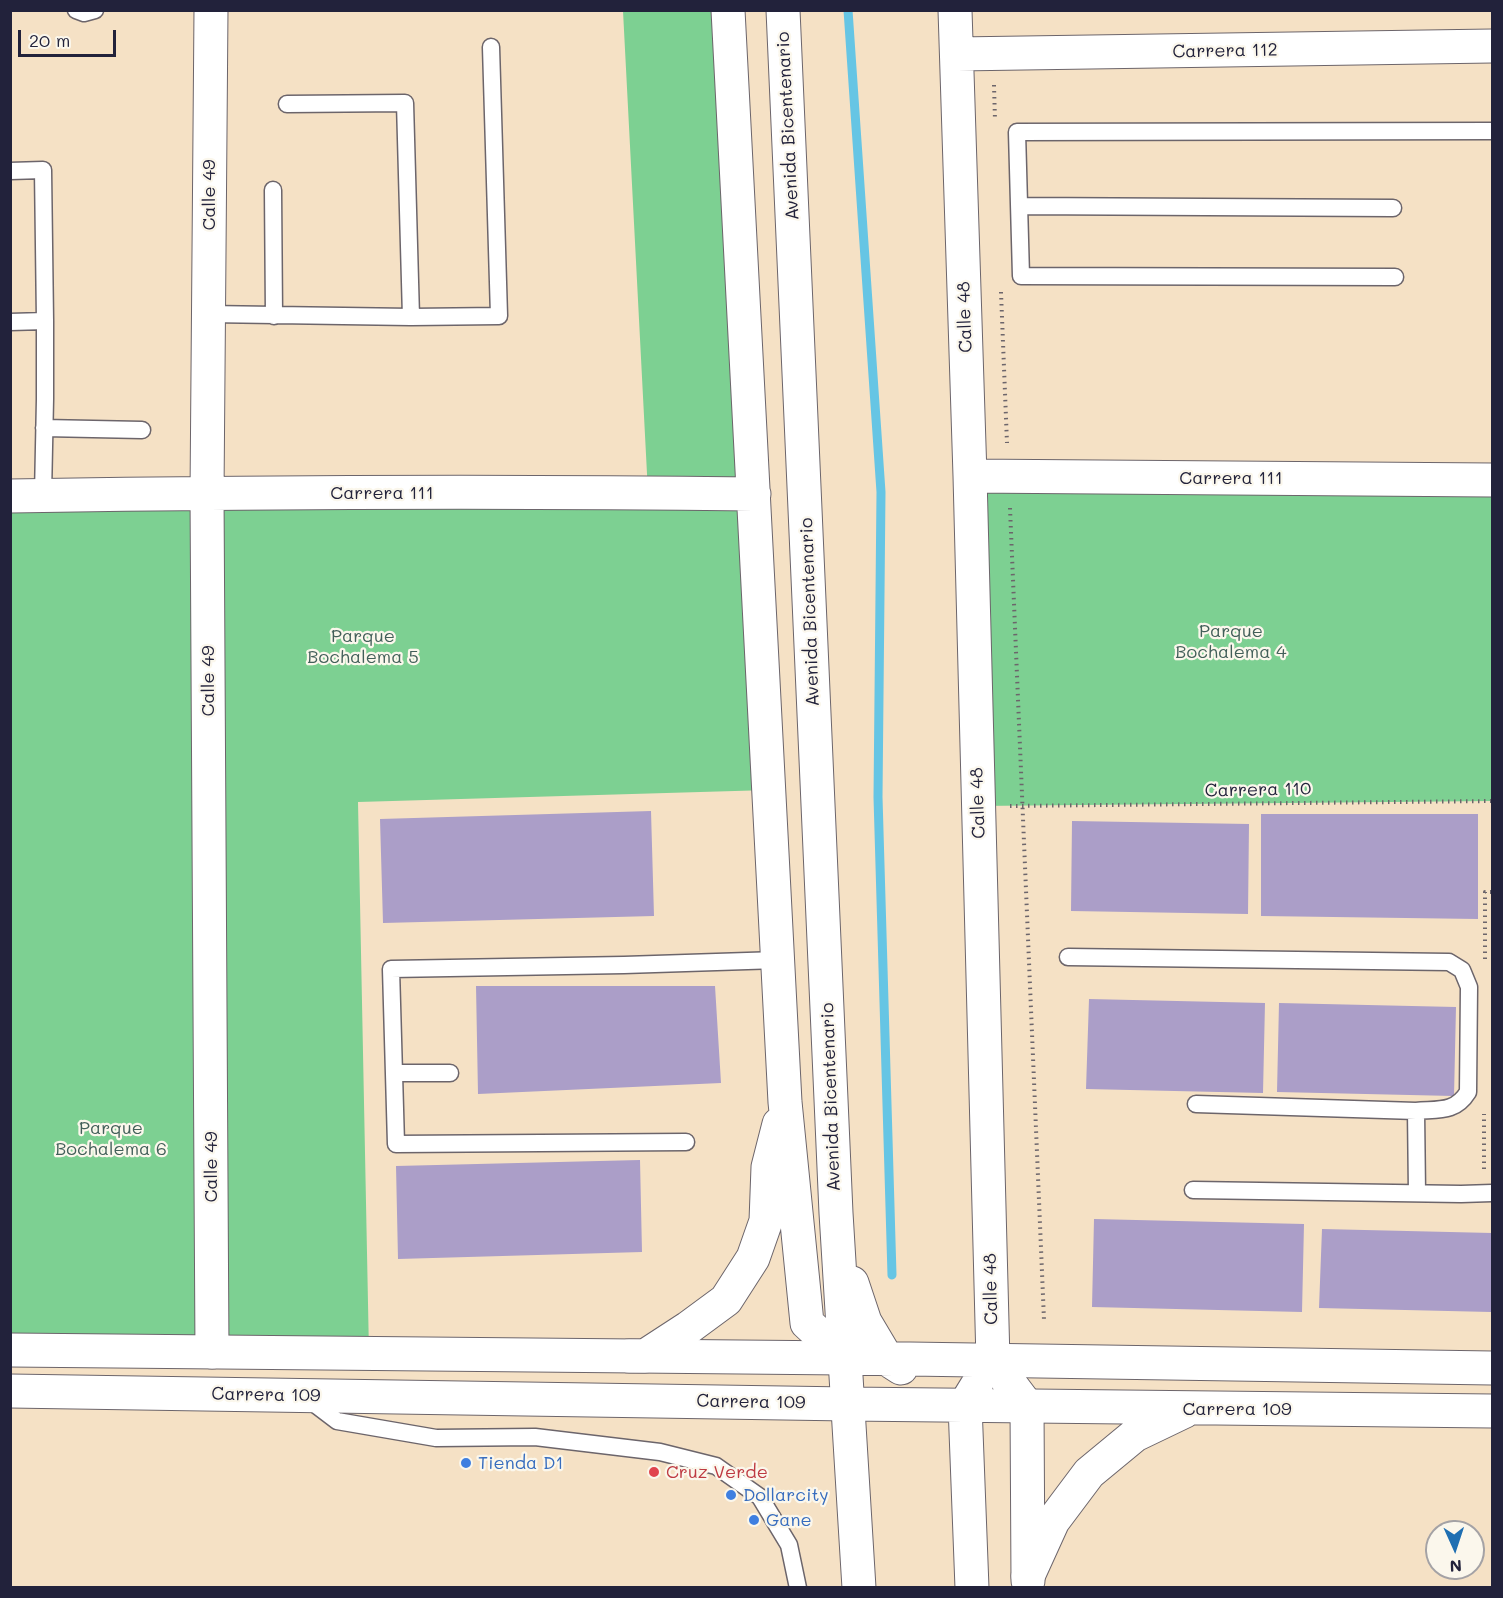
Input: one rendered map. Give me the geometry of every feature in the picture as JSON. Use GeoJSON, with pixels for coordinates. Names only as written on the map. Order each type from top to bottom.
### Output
{"type":"FeatureCollection","features":[{"type":"Feature","properties":{"kind":"street","name":"Calle 49"},"geometry":{"type":"LineString","coordinates":[[211,10],[207,493],[212,1352]]}},
{"type":"Feature","properties":{"kind":"street"},"geometry":{"type":"LineString","coordinates":[[728,10],[785,1102],[807,1323],[845,1358],[860,1587]]}},
{"type":"Feature","properties":{"kind":"street","name":"Avenida Bicentenario"},"geometry":{"type":"LineString","coordinates":[[783,10],[836,1213],[845,1358]]}},
{"type":"Feature","properties":{"kind":"street","name":"Calle 48"},"geometry":{"type":"LineString","coordinates":[[955,10],[970,476],[993,1360]]}},
{"type":"Feature","properties":{"kind":"street","name":"Carrera 112"},"geometry":{"type":"LineString","coordinates":[[957,54],[1492,46]]}},
{"type":"Feature","properties":{"kind":"street","name":"Carrera 111"},"geometry":{"type":"LineString","coordinates":[[970,476],[1492,480]]}},
{"type":"Feature","properties":{"kind":"street","name":"Carrera 111"},"geometry":{"type":"LineString","coordinates":[[10,496],[207,493],[754,494]]}},
{"type":"Feature","properties":{"kind":"street"},"geometry":{"type":"LineString","coordinates":[[599,1355],[645,1356],[726,1300],[753,1258],[766,1221],[768,1167],[785,1102]]}},
{"type":"Feature","properties":{"kind":"street","name":"Avenida Bicentenario"},"geometry":{"type":"LineString","coordinates":[[836,1213],[851,1281],[865,1322],[887,1359],[965,1405]]}},
{"type":"Feature","properties":{"kind":"street"},"geometry":{"type":"LineString","coordinates":[[10,1350],[599,1355],[1492,1368]]}},
{"type":"Feature","properties":{"kind":"street"},"geometry":{"type":"LineString","coordinates":[[972,1587],[965,1405],[993,1360]]}},
{"type":"Feature","properties":{"kind":"street"},"geometry":{"type":"LineString","coordinates":[[993,1360],[1027,1406],[1028,1582]]}},
{"type":"Feature","properties":{"kind":"street","name":"Carrera 109"},"geometry":{"type":"LineString","coordinates":[[10,1391],[1492,1411]]}},
{"type":"Feature","properties":{"kind":"street"},"geometry":{"type":"LineString","coordinates":[[1028,1582],[1053,1521],[1089,1473],[1135,1436],[1190,1408]]}},
{"type":"Feature","properties":{"kind":"lane"},"geometry":{"type":"LineString","coordinates":[[76,10],[84,13],[95,10]]}},
{"type":"Feature","properties":{"kind":"lane"},"geometry":{"type":"LineString","coordinates":[[208,314],[499,316],[490,47]]}},
{"type":"Feature","properties":{"kind":"lane"},"geometry":{"type":"LineString","coordinates":[[287,104],[405,103],[411,317]]}},
{"type":"Feature","properties":{"kind":"lane"},"geometry":{"type":"LineString","coordinates":[[1395,277],[1021,276],[1017,132],[1492,131]]}},
{"type":"Feature","properties":{"kind":"lane"},"geometry":{"type":"LineString","coordinates":[[10,171],[43,170],[45,321],[42,495]]}},
{"type":"Feature","properties":{"kind":"lane"},"geometry":{"type":"LineString","coordinates":[[273,190],[274,316]]}},
{"type":"Feature","properties":{"kind":"lane"},"geometry":{"type":"LineString","coordinates":[[1020,206],[1393,208]]}},
{"type":"Feature","properties":{"kind":"lane"},"geometry":{"type":"LineString","coordinates":[[10,322],[45,321]]}},
{"type":"Feature","properties":{"kind":"lane"},"geometry":{"type":"LineString","coordinates":[[44,428],[142,430]]}},
{"type":"Feature","properties":{"kind":"lane"},"geometry":{"type":"LineString","coordinates":[[1068,957],[1449,962],[1462,970],[1469,987],[1468,1092],[1462,1102],[1450,1108],[1416,1111],[1196,1104]]}},
{"type":"Feature","properties":{"kind":"lane"},"geometry":{"type":"LineString","coordinates":[[686,1142],[396,1144],[391,969],[778,960]]}},
{"type":"Feature","properties":{"kind":"lane"},"geometry":{"type":"LineString","coordinates":[[394,1073],[450,1073]]}},
{"type":"Feature","properties":{"kind":"lane"},"geometry":{"type":"LineString","coordinates":[[1416,1111],[1417,1193]]}},
{"type":"Feature","properties":{"kind":"lane"},"geometry":{"type":"LineString","coordinates":[[1193,1190],[1492,1193]]}},
{"type":"Feature","properties":{"kind":"lane"},"geometry":{"type":"LineString","coordinates":[[303,1395],[337,1421],[348,1423],[436,1438],[535,1437],[660,1452],[716,1466],[760,1497],[789,1545],[798,1587]]}},
{"type":"Feature","properties":{"kind":"path"},"geometry":{"type":"LineString","coordinates":[[1008,476],[1044,1320]]}},
{"type":"Feature","properties":{"kind":"path","name":"Carrera 110"},"geometry":{"type":"LineString","coordinates":[[1023,806],[1492,801]]}},
{"type":"Feature","properties":{"kind":"green space"},"geometry":{"type":"Polygon","coordinates":[[[623,11],[728,11],[769,790],[358,802],[369,1353],[11,1350],[10,496],[648,493],[623,11]]]}},
{"type":"Feature","properties":{"kind":"green space","name":"Parque Bochalema 4"},"geometry":{"type":"Polygon","coordinates":[[[970,476],[1492,480],[1492,801],[978,806],[970,476]]]}},
{"type":"Feature","properties":{"kind":"building"},"geometry":{"type":"Polygon","coordinates":[[[651,811],[654,916],[383,923],[380,819],[651,811]]]}},
{"type":"Feature","properties":{"kind":"building"},"geometry":{"type":"Polygon","coordinates":[[[1261,814],[1478,814],[1478,919],[1261,916],[1261,814]]]}},
{"type":"Feature","properties":{"kind":"building"},"geometry":{"type":"Polygon","coordinates":[[[1072,821],[1249,824],[1248,914],[1071,911],[1072,821]]]}},
{"type":"Feature","properties":{"kind":"building"},"geometry":{"type":"Polygon","coordinates":[[[476,986],[715,986],[721,1083],[478,1094],[476,986]]]}},
{"type":"Feature","properties":{"kind":"building"},"geometry":{"type":"Polygon","coordinates":[[[1089,999],[1265,1003],[1263,1093],[1086,1089],[1089,999]]]}},
{"type":"Feature","properties":{"kind":"building"},"geometry":{"type":"Polygon","coordinates":[[[1279,1003],[1456,1007],[1454,1096],[1277,1092],[1279,1003]]]}},
{"type":"Feature","properties":{"kind":"building"},"geometry":{"type":"Polygon","coordinates":[[[640,1160],[642,1252],[398,1259],[396,1166],[640,1160]]]}},
{"type":"Feature","properties":{"kind":"building"},"geometry":{"type":"Polygon","coordinates":[[[1094,1219],[1304,1224],[1302,1312],[1092,1307],[1094,1219]]]}},
{"type":"Feature","properties":{"kind":"building"},"geometry":{"type":"Polygon","coordinates":[[[1322,1229],[1492,1233],[1491,1312],[1319,1308],[1322,1229]]]}},
{"type":"Feature","properties":{"kind":"waterway"},"geometry":{"type":"LineString","coordinates":[[848,10],[881,492],[878,797],[892,1275]]}},
{"type":"Feature","properties":{"kind":"place","name":"Tienda D1"},"geometry":{"type":"Point","coordinates":[466,1463]}},
{"type":"Feature","properties":{"kind":"place","name":"Cruz Verde"},"geometry":{"type":"Point","coordinates":[654,1472]}},
{"type":"Feature","properties":{"kind":"place","name":"Dollarcity"},"geometry":{"type":"Point","coordinates":[731,1495]}},
{"type":"Feature","properties":{"kind":"place","name":"Gane"},"geometry":{"type":"Point","coordinates":[754,1520]}},
{"type":"Feature","properties":{"kind":"park label","name":"Parque Bochalema 5"},"geometry":{"type":"Point","coordinates":[363,646]}},
{"type":"Feature","properties":{"kind":"park label","name":"Parque Bochalema 6"},"geometry":{"type":"Point","coordinates":[111,1138]}}]}
